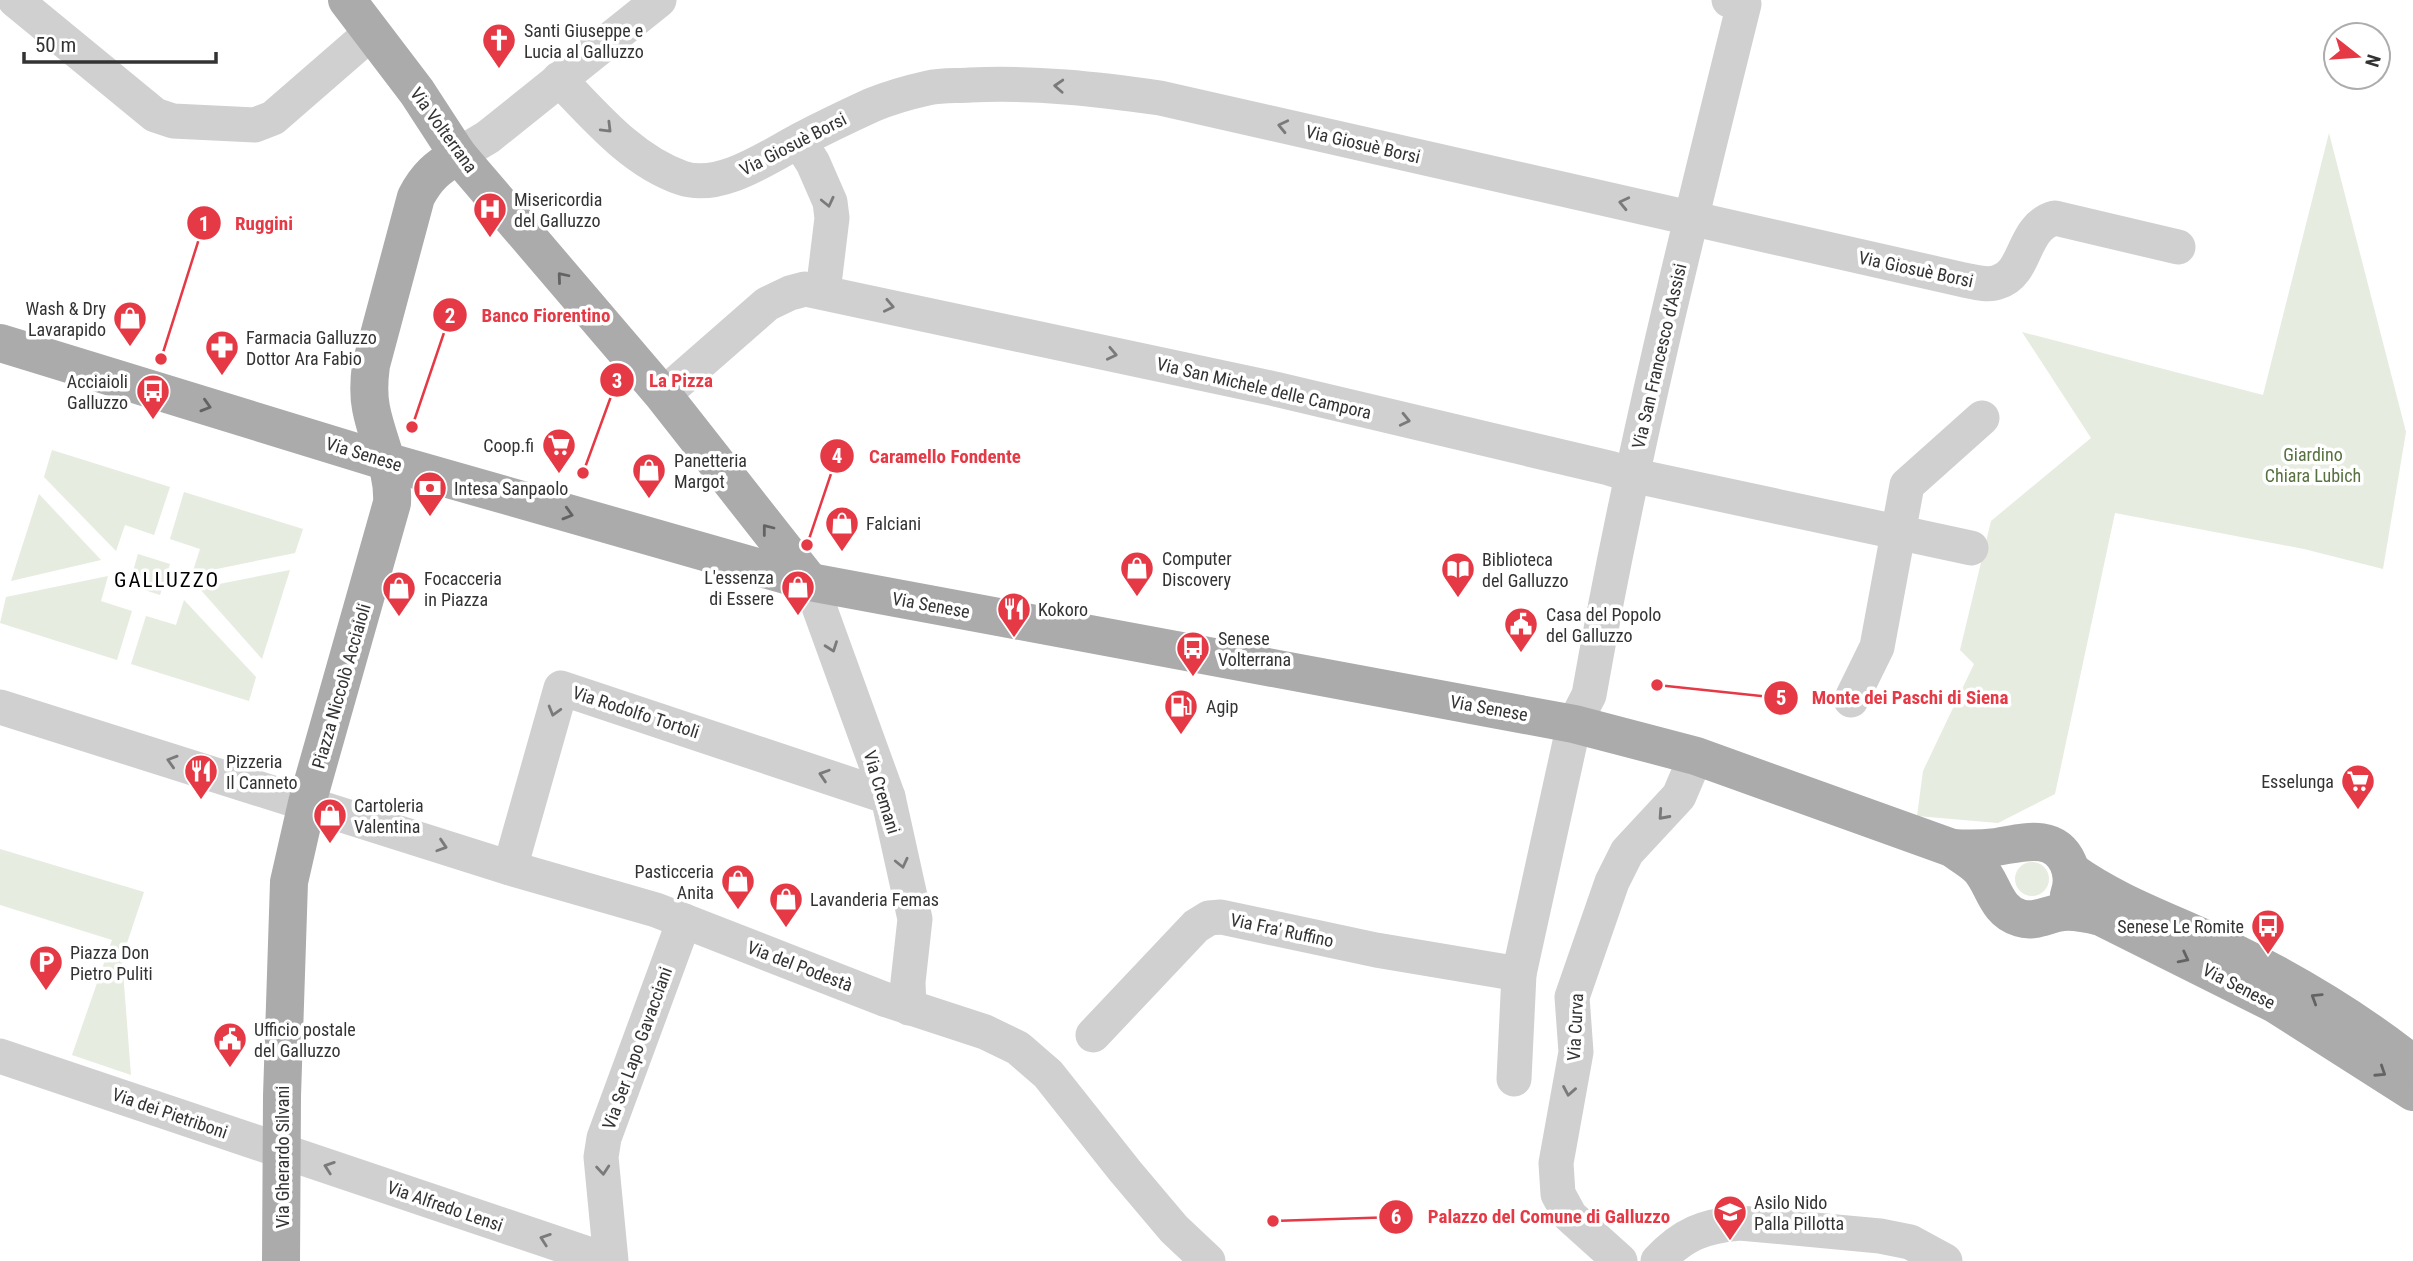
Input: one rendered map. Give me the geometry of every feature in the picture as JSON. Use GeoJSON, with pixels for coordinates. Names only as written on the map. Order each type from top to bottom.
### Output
{"type":"FeatureCollection","features":[{"type":"Feature","properties":{"kind":"main road","name":"Via Volterrana"},"geometry":{"type":"LineString","coordinates":[[347,0],[416,92],[458,155],[663,395],[810,582]]}},
{"type":"Feature","properties":{"kind":"main road","name":"Piazza Niccolò Acciaioli"},"geometry":{"type":"LineString","coordinates":[[307,803],[390,515],[393,491],[368,392],[371,365],[416,198],[425,179],[458,155]]}},
{"type":"Feature","properties":{"kind":"main road","name":"Via Senese"},"geometry":{"type":"LineString","coordinates":[[0,343],[385,461],[810,582],[1574,724],[1696,756],[1952,848],[1975,864],[1991,884],[1998,902],[2011,915],[2030,920],[2072,912],[2101,917],[2274,1004],[2413,1092]]}},
{"type":"Feature","properties":{"kind":"main road","name":"Via Gherardo Silvani"},"geometry":{"type":"LineString","coordinates":[[281,1261],[281,1150],[289,883],[307,803]]}},
{"type":"Feature","properties":{"kind":"main road","name":"Via Senese"},"geometry":{"type":"LineString","coordinates":[[1952,848],[1975,849],[2037,841],[2052,845],[2064,855],[2071,871],[2110,896],[2225,948],[2292,983],[2373,1033],[2413,1064]]}},
{"type":"Feature","properties":{"kind":"main road"},"geometry":{"type":"LineString","coordinates":[[1991,884],[1994,867],[1999,858],[2014,844]]}},
{"type":"Feature","properties":{"kind":"main road"},"geometry":{"type":"LineString","coordinates":[[2053,914],[2070,892],[2071,871]]}},
{"type":"Feature","properties":{"kind":"street"},"geometry":{"type":"LineString","coordinates":[[15,0],[155,115],[173,121],[255,125],[273,118],[372,32]]}},
{"type":"Feature","properties":{"kind":"street"},"geometry":{"type":"LineString","coordinates":[[458,155],[488,136],[659,0]]}},
{"type":"Feature","properties":{"kind":"street","name":"Via San Francesco d'Assisi"},"geometry":{"type":"LineString","coordinates":[[1574,724],[1589,695],[1631,475],[1744,4],[1728,0]]}},
{"type":"Feature","properties":{"kind":"street","name":"Via Giosuè Borsi"},"geometry":{"type":"LineString","coordinates":[[559,79],[622,142],[658,168],[685,179],[707,180],[730,176],[768,160],[799,141],[875,104],[929,87],[1009,83],[1094,88],[1160,98],[1964,280],[1997,282],[2010,275],[2034,231],[2045,220],[2055,218],[2178,247]]}},
{"type":"Feature","properties":{"kind":"street"},"geometry":{"type":"LineString","coordinates":[[799,141],[830,202],[832,218],[823,292]]}},
{"type":"Feature","properties":{"kind":"street","name":"Via San Michele delle Campora"},"geometry":{"type":"LineString","coordinates":[[663,395],[767,304],[805,289],[1285,391],[1631,475],[1971,548]]}},
{"type":"Feature","properties":{"kind":"street"},"geometry":{"type":"LineString","coordinates":[[1851,700],[1877,647],[1907,485],[1982,418]]}},
{"type":"Feature","properties":{"kind":"street","name":"Via Cremani"},"geometry":{"type":"LineString","coordinates":[[810,582],[888,797],[915,919],[908,982],[909,1008]]}},
{"type":"Feature","properties":{"kind":"street","name":"Via Rodolfo Tortoli"},"geometry":{"type":"LineString","coordinates":[[510,868],[561,688],[888,797]]}},
{"type":"Feature","properties":{"kind":"street"},"geometry":{"type":"LineString","coordinates":[[0,707],[307,803]]}},
{"type":"Feature","properties":{"kind":"street"},"geometry":{"type":"LineString","coordinates":[[1514,1079],[1519,974],[1574,724]]}},
{"type":"Feature","properties":{"kind":"street","name":"Via Curva"},"geometry":{"type":"LineString","coordinates":[[1620,1261],[1570,1216],[1558,1194],[1556,1163],[1576,1052],[1572,997],[1612,882],[1627,852],[1679,796],[1696,756]]}},
{"type":"Feature","properties":{"kind":"street","name":"Via del Podestà"},"geometry":{"type":"LineString","coordinates":[[307,803],[510,868],[656,910],[909,1008],[985,1032],[1018,1048],[1048,1074],[1174,1229],[1208,1261]]}},
{"type":"Feature","properties":{"kind":"street","name":"Via Fra' Ruffino"},"geometry":{"type":"LineString","coordinates":[[1093,1035],[1196,926],[1209,918],[1221,916],[1376,950],[1519,974]]}},
{"type":"Feature","properties":{"kind":"street","name":"Via Ser Lapo Gavacciani"},"geometry":{"type":"LineString","coordinates":[[610,1261],[601,1157],[604,1138],[684,921]]}},
{"type":"Feature","properties":{"kind":"street","name":"Via dei Pietriboni"},"geometry":{"type":"LineString","coordinates":[[0,1056],[281,1150]]}},
{"type":"Feature","properties":{"kind":"street","name":"Via Alfredo Lensi"},"geometry":{"type":"LineString","coordinates":[[281,1150],[610,1261]]}},
{"type":"Feature","properties":{"kind":"street"},"geometry":{"type":"LineString","coordinates":[[1658,1261],[1683,1238],[1698,1231],[1722,1224],[1740,1223],[1880,1236],[1910,1242],[1945,1261]]}},
{"type":"Feature","properties":{"kind":"green space","name":"Giardino Chiara Lubich"},"geometry":{"type":"Polygon","coordinates":[[[2329,133],[2406,432],[2383,569],[2304,549],[2115,513],[2055,794],[1998,823],[1917,816],[1923,771],[1974,664],[1960,650],[1991,521],[2091,438],[2022,332],[2263,395],[2329,133]]]}},
{"type":"Feature","properties":{"kind":"green space"},"geometry":{"type":"Polygon","coordinates":[[[52,450],[170,487],[154,535],[125,525],[116,551],[44,477],[52,450]]]}},
{"type":"Feature","properties":{"kind":"green space"},"geometry":{"type":"Polygon","coordinates":[[[184,492],[303,529],[295,553],[192,574],[200,549],[170,539],[184,492]]]}},
{"type":"Feature","properties":{"kind":"green space"},"geometry":{"type":"Polygon","coordinates":[[[39,494],[101,560],[11,581],[39,494]]]}},
{"type":"Feature","properties":{"kind":"green space"},"geometry":{"type":"Polygon","coordinates":[[[138,554],[170,564],[160,595],[129,585],[138,554]]]}},
{"type":"Feature","properties":{"kind":"green space"},"geometry":{"type":"Polygon","coordinates":[[[290,570],[262,659],[199,588],[290,570]]]}},
{"type":"Feature","properties":{"kind":"green space"},"geometry":{"type":"Polygon","coordinates":[[[108,576],[101,601],[132,611],[117,660],[0,623],[6,597],[108,576]]]}},
{"type":"Feature","properties":{"kind":"green space"},"geometry":{"type":"Polygon","coordinates":[[[184,600],[256,677],[249,701],[131,664],[146,616],[176,625],[184,600]]]}},
{"type":"Feature","properties":{"kind":"green space"},"geometry":{"type":"Polygon","coordinates":[[[0,849],[144,892],[122,958],[131,1075],[72,1055],[112,940],[0,905],[0,849]]]}},
{"type":"Feature","properties":{"kind":"green space"},"geometry":{"type":"Polygon","coordinates":[[[2032,862],[2044,867],[2049,879],[2044,891],[2032,896],[2020,891],[2015,879],[2020,867],[2032,862]]]}},
{"type":"Feature","properties":{"kind":"place","name":"Santi Giuseppe e Lucia al Galluzzo"},"geometry":{"type":"Point","coordinates":[499,70]}},
{"type":"Feature","properties":{"kind":"place","name":"Misericordia del Galluzzo"},"geometry":{"type":"Point","coordinates":[490,239]}},
{"type":"Feature","properties":{"kind":"place","name":"Wash & Dry Lavarapido"},"geometry":{"type":"Point","coordinates":[130,348]}},
{"type":"Feature","properties":{"kind":"place","name":"Ruggini"},"geometry":{"type":"Point","coordinates":[161,359]}},
{"type":"Feature","properties":{"kind":"place","name":"Farmacia Galluzzo Dottor Ara Fabio"},"geometry":{"type":"Point","coordinates":[222,377]}},
{"type":"Feature","properties":{"kind":"place","name":"Acciaioli Galluzzo"},"geometry":{"type":"Point","coordinates":[153,421]}},
{"type":"Feature","properties":{"kind":"place","name":"Banco Fiorentino"},"geometry":{"type":"Point","coordinates":[412,427]}},
{"type":"Feature","properties":{"kind":"place","name":"La Pizza"},"geometry":{"type":"Point","coordinates":[583,473]}},
{"type":"Feature","properties":{"kind":"place","name":"Coop.fi"},"geometry":{"type":"Point","coordinates":[559,475]}},
{"type":"Feature","properties":{"kind":"place","name":"Panetteria Margot"},"geometry":{"type":"Point","coordinates":[649,500]}},
{"type":"Feature","properties":{"kind":"place","name":"Intesa Sanpaolo"},"geometry":{"type":"Point","coordinates":[430,518]}},
{"type":"Feature","properties":{"kind":"place","name":"Caramello Fondente"},"geometry":{"type":"Point","coordinates":[807,545]}},
{"type":"Feature","properties":{"kind":"place","name":"Falciani"},"geometry":{"type":"Point","coordinates":[842,553]}},
{"type":"Feature","properties":{"kind":"place","name":"Computer Discovery"},"geometry":{"type":"Point","coordinates":[1137,598]}},
{"type":"Feature","properties":{"kind":"place","name":"Biblioteca del Galluzzo"},"geometry":{"type":"Point","coordinates":[1458,599]}},
{"type":"Feature","properties":{"kind":"place","name":"L'essenza di Essere"},"geometry":{"type":"Point","coordinates":[798,617]}},
{"type":"Feature","properties":{"kind":"place","name":"Focacceria in Piazza"},"geometry":{"type":"Point","coordinates":[399,618]}},
{"type":"Feature","properties":{"kind":"place","name":"Kokoro"},"geometry":{"type":"Point","coordinates":[1014,639]}},
{"type":"Feature","properties":{"kind":"place","name":"Casa del Popolo del Galluzzo"},"geometry":{"type":"Point","coordinates":[1521,654]}},
{"type":"Feature","properties":{"kind":"place","name":"Senese Volterrana"},"geometry":{"type":"Point","coordinates":[1193,678]}},
{"type":"Feature","properties":{"kind":"place","name":"Monte dei Paschi di Siena"},"geometry":{"type":"Point","coordinates":[1657,685]}},
{"type":"Feature","properties":{"kind":"place","name":"Agip"},"geometry":{"type":"Point","coordinates":[1181,736]}},
{"type":"Feature","properties":{"kind":"place","name":"Pizzeria Il Canneto"},"geometry":{"type":"Point","coordinates":[201,801]}},
{"type":"Feature","properties":{"kind":"place","name":"Esselunga"},"geometry":{"type":"Point","coordinates":[2358,811]}},
{"type":"Feature","properties":{"kind":"place","name":"Cartoleria Valentina"},"geometry":{"type":"Point","coordinates":[330,845]}},
{"type":"Feature","properties":{"kind":"place","name":"Pasticceria Anita"},"geometry":{"type":"Point","coordinates":[738,911]}},
{"type":"Feature","properties":{"kind":"place","name":"Lavanderia Femas"},"geometry":{"type":"Point","coordinates":[786,929]}},
{"type":"Feature","properties":{"kind":"place","name":"Senese Le Romite"},"geometry":{"type":"Point","coordinates":[2268,956]}},
{"type":"Feature","properties":{"kind":"place","name":"Piazza Don Pietro Puliti"},"geometry":{"type":"Point","coordinates":[46,992]}},
{"type":"Feature","properties":{"kind":"place","name":"Ufficio postale del Galluzzo"},"geometry":{"type":"Point","coordinates":[230,1069]}},
{"type":"Feature","properties":{"kind":"place","name":"Palazzo del Comune di Galluzzo"},"geometry":{"type":"Point","coordinates":[1273,1221]}},
{"type":"Feature","properties":{"kind":"place","name":"Asilo Nido Palla Pillotta"},"geometry":{"type":"Point","coordinates":[1730,1242]}},
{"type":"Feature","properties":{"kind":"district","name":"GALLUZZO"},"geometry":{"type":"Point","coordinates":[167,580]}}]}
